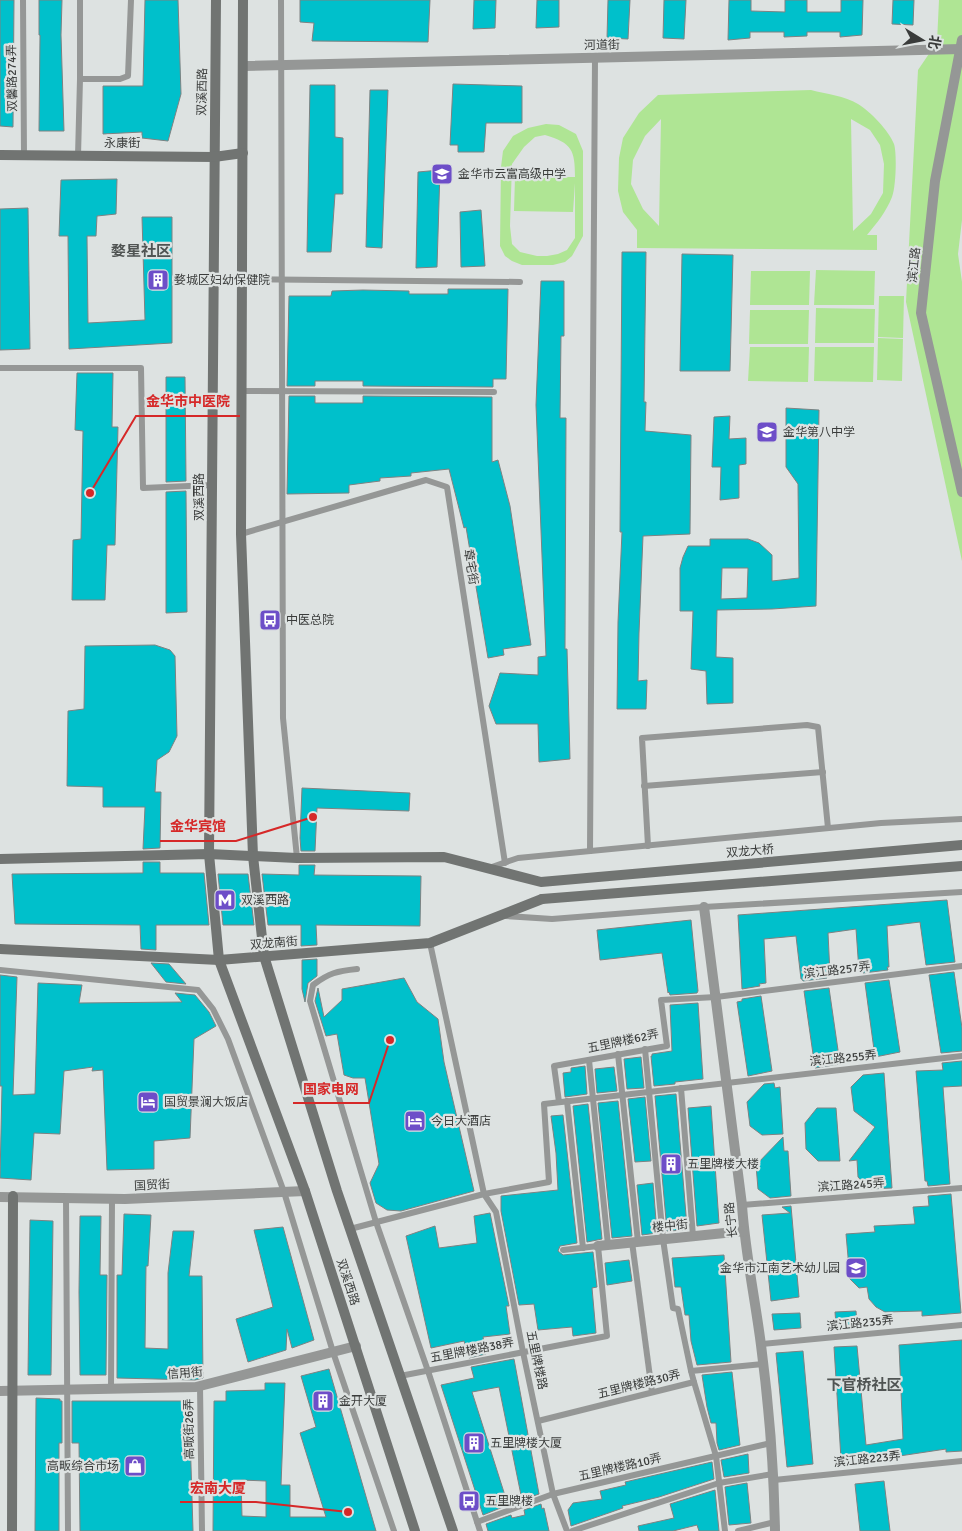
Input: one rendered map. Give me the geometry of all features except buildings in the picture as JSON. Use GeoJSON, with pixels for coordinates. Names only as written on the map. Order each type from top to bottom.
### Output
{"type":"FeatureCollection","features":[{"type":"Feature","properties":{"kind":"main road","name":"双溪西路"},"geometry":{"type":"LineString","coordinates":[[216,0],[209,854],[219,960],[305,1191],[415,1531]]}},
{"type":"Feature","properties":{"kind":"main road","name":"双溪西路"},"geometry":{"type":"LineString","coordinates":[[243,0],[241,534],[253,856],[264,956],[350,1229],[453,1531]]}},
{"type":"Feature","properties":{"kind":"main road","name":"永康街"},"geometry":{"type":"LineString","coordinates":[[0,155],[214,157],[243,154]]}},
{"type":"Feature","properties":{"kind":"main road","name":"双龙大桥"},"geometry":{"type":"LineString","coordinates":[[486,869],[541,882],[962,845]]}},
{"type":"Feature","properties":{"kind":"main road"},"geometry":{"type":"LineString","coordinates":[[0,859],[209,854],[297,858],[444,858],[486,869]]}},
{"type":"Feature","properties":{"kind":"main road","name":"双龙南街"},"geometry":{"type":"LineString","coordinates":[[0,949],[219,960],[430,943],[542,899],[962,866]]}},
{"type":"Feature","properties":{"kind":"main road"},"geometry":{"type":"LineString","coordinates":[[12,1531],[13,1196]]}},
{"type":"Feature","properties":{"kind":"street","name":"滨江路"},"geometry":{"type":"LineString","coordinates":[[962,40],[935,181],[921,313],[962,492]]}},
{"type":"Feature","properties":{"kind":"street","name":"河道街"},"geometry":{"type":"LineString","coordinates":[[243,66],[961,49]]}},
{"type":"Feature","properties":{"kind":"street","name":"长宁路"},"geometry":{"type":"LineString","coordinates":[[704,907],[744,1231],[761,1344],[774,1477],[775,1526]]}},
{"type":"Feature","properties":{"kind":"street","name":"国贸街"},"geometry":{"type":"LineString","coordinates":[[0,1197],[112,1199],[305,1191]]}},
{"type":"Feature","properties":{"kind":"street","name":"楼中街"},"geometry":{"type":"LineString","coordinates":[[603,1246],[744,1231]]}},
{"type":"Feature","properties":{"kind":"street","name":"信用街"},"geometry":{"type":"LineString","coordinates":[[0,1391],[200,1386],[356,1346]]}},
{"type":"Feature","properties":{"kind":"lane","name":"双馨路274弄"},"geometry":{"type":"LineString","coordinates":[[22,0],[24,155]]}},
{"type":"Feature","properties":{"kind":"lane"},"geometry":{"type":"LineString","coordinates":[[78,156],[80,0]]}},
{"type":"Feature","properties":{"kind":"lane"},"geometry":{"type":"LineString","coordinates":[[80,79],[120,79],[128,76],[131,0]]}},
{"type":"Feature","properties":{"kind":"lane"},"geometry":{"type":"LineString","coordinates":[[281,0],[283,718],[297,858]]}},
{"type":"Feature","properties":{"kind":"lane"},"geometry":{"type":"LineString","coordinates":[[590,851],[595,58]]}},
{"type":"Feature","properties":{"kind":"lane"},"geometry":{"type":"LineString","coordinates":[[242,279],[520,282]]}},
{"type":"Feature","properties":{"kind":"lane"},"geometry":{"type":"LineString","coordinates":[[0,368],[141,368],[143,488],[212,485]]}},
{"type":"Feature","properties":{"kind":"lane"},"geometry":{"type":"LineString","coordinates":[[241,391],[494,392]]}},
{"type":"Feature","properties":{"kind":"lane","name":"章宅街"},"geometry":{"type":"LineString","coordinates":[[241,534],[426,480],[447,487],[505,862]]}},
{"type":"Feature","properties":{"kind":"lane"},"geometry":{"type":"LineString","coordinates":[[648,846],[642,738],[807,725],[818,727],[828,828]]}},
{"type":"Feature","properties":{"kind":"lane"},"geometry":{"type":"LineString","coordinates":[[644,786],[823,772]]}},
{"type":"Feature","properties":{"kind":"lane"},"geometry":{"type":"LineString","coordinates":[[486,869],[518,858],[881,823],[962,818]]}},
{"type":"Feature","properties":{"kind":"lane"},"geometry":{"type":"LineString","coordinates":[[500,915],[552,919],[704,907],[962,892]]}},
{"type":"Feature","properties":{"kind":"lane","name":"五里牌楼路"},"geometry":{"type":"LineString","coordinates":[[430,943],[484,1194],[496,1212],[553,1494],[567,1531]]}},
{"type":"Feature","properties":{"kind":"lane","name":"滨江路257弄"},"geometry":{"type":"LineString","coordinates":[[716,997],[962,966]]}},
{"type":"Feature","properties":{"kind":"lane"},"geometry":{"type":"LineString","coordinates":[[356,969],[335,972],[324,977],[313,985],[310,1001],[376,1222],[428,1371],[480,1531]]}},
{"type":"Feature","properties":{"kind":"lane"},"geometry":{"type":"LineString","coordinates":[[0,970],[198,990],[213,1009],[228,1039],[284,1192],[333,1352],[394,1531]]}},
{"type":"Feature","properties":{"kind":"lane","name":"五里牌楼62弄"},"geometry":{"type":"LineString","coordinates":[[559,1102],[554,1066],[666,1046],[661,1000],[716,997]]}},
{"type":"Feature","properties":{"kind":"lane"},"geometry":{"type":"LineString","coordinates":[[645,1050],[664,1239],[673,1308],[678,1309],[691,1371]]}},
{"type":"Feature","properties":{"kind":"lane"},"geometry":{"type":"LineString","coordinates":[[618,1054],[635,1242],[652,1392]]}},
{"type":"Feature","properties":{"kind":"lane","name":"滨江路255弄"},"geometry":{"type":"LineString","coordinates":[[559,1102],[962,1056]]}},
{"type":"Feature","properties":{"kind":"lane"},"geometry":{"type":"LineString","coordinates":[[563,1250],[603,1246],[594,1098],[589,1060]]}},
{"type":"Feature","properties":{"kind":"lane"},"geometry":{"type":"LineString","coordinates":[[681,1088],[693,1236]]}},
{"type":"Feature","properties":{"kind":"lane"},"geometry":{"type":"LineString","coordinates":[[567,1101],[583,1248]]}},
{"type":"Feature","properties":{"kind":"lane"},"geometry":{"type":"LineString","coordinates":[[350,1229],[484,1194],[549,1182],[544,1104],[559,1102]]}},
{"type":"Feature","properties":{"kind":"lane","name":"滨江路245弄"},"geometry":{"type":"LineString","coordinates":[[742,1204],[962,1188]]}},
{"type":"Feature","properties":{"kind":"lane"},"geometry":{"type":"LineString","coordinates":[[66,1198],[68,1531]]}},
{"type":"Feature","properties":{"kind":"lane"},"geometry":{"type":"LineString","coordinates":[[111,1389],[112,1199]]}},
{"type":"Feature","properties":{"kind":"lane","name":"五里牌楼路38弄"},"geometry":{"type":"LineString","coordinates":[[400,1376],[607,1336],[603,1246]]}},
{"type":"Feature","properties":{"kind":"lane","name":"滨江路235弄"},"geometry":{"type":"LineString","coordinates":[[761,1344],[962,1325]]}},
{"type":"Feature","properties":{"kind":"lane","name":"五里牌楼路30弄"},"geometry":{"type":"LineString","coordinates":[[538,1421],[694,1382],[691,1371],[763,1364]]}},
{"type":"Feature","properties":{"kind":"lane"},"geometry":{"type":"LineString","coordinates":[[694,1382],[716,1456],[725,1531]]}},
{"type":"Feature","properties":{"kind":"lane","name":"高畈街26弄"},"geometry":{"type":"LineString","coordinates":[[200,1386],[202,1531]]}},
{"type":"Feature","properties":{"kind":"lane","name":"五里牌楼路10弄"},"geometry":{"type":"LineString","coordinates":[[477,1522],[553,1494],[771,1443]]}},
{"type":"Feature","properties":{"kind":"lane","name":"滨江路223弄"},"geometry":{"type":"LineString","coordinates":[[572,1531],[719,1484],[774,1477],[962,1461]]}},
{"type":"Feature","properties":{"kind":"lane"},"geometry":{"type":"LineString","coordinates":[[738,1531],[775,1526]]}},
{"type":"Feature","properties":{"kind":"green space"},"geometry":{"type":"Polygon","coordinates":[[[939,0],[962,0],[962,220],[958,254],[962,282],[962,561],[906,302],[918,70],[937,42],[939,0]]]}},
{"type":"Feature","properties":{"kind":"green space"},"geometry":{"type":"Polygon","coordinates":[[[811,90],[847,99],[863,107],[884,127],[892,139],[895,148],[896,162],[892,197],[878,222],[867,235],[877,235],[877,250],[637,248],[637,230],[623,212],[618,191],[619,158],[623,138],[639,113],[658,95],[811,90]],[[661,119],[645,136],[633,160],[631,184],[643,209],[659,226],[661,119]],[[851,119],[853,231],[871,214],[883,193],[884,164],[880,145],[870,130],[851,119]]]}},
{"type":"Feature","properties":{"kind":"green space"},"geometry":{"type":"Polygon","coordinates":[[[546,124],[559,125],[576,134],[583,151],[583,236],[572,256],[565,262],[553,265],[522,265],[505,256],[500,246],[503,151],[513,136],[528,128],[546,124]],[[545,135],[535,137],[524,147],[512,164],[510,226],[512,244],[520,252],[537,256],[558,254],[567,250],[575,238],[575,183],[573,212],[514,211],[515,177],[575,177],[573,154],[566,145],[545,135]]]}},
{"type":"Feature","properties":{"kind":"green space"},"geometry":{"type":"Polygon","coordinates":[[[816,270],[875,271],[874,305],[814,305],[816,270]]]}},
{"type":"Feature","properties":{"kind":"green space"},"geometry":{"type":"Polygon","coordinates":[[[751,271],[810,271],[809,305],[750,305],[751,271]]]}},
{"type":"Feature","properties":{"kind":"green space"},"geometry":{"type":"Polygon","coordinates":[[[879,296],[904,296],[903,338],[878,337],[879,296]]]}},
{"type":"Feature","properties":{"kind":"green space"},"geometry":{"type":"Polygon","coordinates":[[[816,308],[875,309],[874,343],[815,343],[816,308]]]}},
{"type":"Feature","properties":{"kind":"green space"},"geometry":{"type":"Polygon","coordinates":[[[750,310],[809,310],[808,344],[749,344],[750,310]]]}},
{"type":"Feature","properties":{"kind":"green space"},"geometry":{"type":"Polygon","coordinates":[[[878,338],[903,339],[902,381],[877,380],[878,338]]]}},
{"type":"Feature","properties":{"kind":"green space"},"geometry":{"type":"Polygon","coordinates":[[[750,347],[809,347],[808,382],[748,381],[750,347]]]}},
{"type":"Feature","properties":{"kind":"green space"},"geometry":{"type":"Polygon","coordinates":[[[815,347],[874,347],[873,382],[814,381],[815,347]]]}},
{"type":"Feature","properties":{"kind":"place","name":"金华市云富高级中学"},"geometry":{"type":"Point","coordinates":[442,174]}},
{"type":"Feature","properties":{"kind":"place","name":"婺城区妇幼保健院"},"geometry":{"type":"Point","coordinates":[158,280]}},
{"type":"Feature","properties":{"kind":"place","name":"金华第八中学"},"geometry":{"type":"Point","coordinates":[767,432]}},
{"type":"Feature","properties":{"kind":"place","name":"金华市中医院"},"geometry":{"type":"Point","coordinates":[90,493]}},
{"type":"Feature","properties":{"kind":"place","name":"中医总院"},"geometry":{"type":"Point","coordinates":[270,620]}},
{"type":"Feature","properties":{"kind":"place","name":"金华宾馆"},"geometry":{"type":"Point","coordinates":[313,817]}},
{"type":"Feature","properties":{"kind":"place","name":"双溪西路"},"geometry":{"type":"Point","coordinates":[225,900]}},
{"type":"Feature","properties":{"kind":"place","name":"国家电网"},"geometry":{"type":"Point","coordinates":[390,1040]}},
{"type":"Feature","properties":{"kind":"place","name":"国贸景澜大饭店"},"geometry":{"type":"Point","coordinates":[148,1102]}},
{"type":"Feature","properties":{"kind":"place","name":"今日大酒店"},"geometry":{"type":"Point","coordinates":[415,1121]}},
{"type":"Feature","properties":{"kind":"place","name":"五里牌楼大楼"},"geometry":{"type":"Point","coordinates":[671,1164]}},
{"type":"Feature","properties":{"kind":"place","name":"金华市江南艺术幼儿园"},"geometry":{"type":"Point","coordinates":[856,1268]}},
{"type":"Feature","properties":{"kind":"place","name":"金开大厦"},"geometry":{"type":"Point","coordinates":[323,1401]}},
{"type":"Feature","properties":{"kind":"place","name":"五里牌楼大厦"},"geometry":{"type":"Point","coordinates":[474,1443]}},
{"type":"Feature","properties":{"kind":"place","name":"高畈综合市场"},"geometry":{"type":"Point","coordinates":[135,1466]}},
{"type":"Feature","properties":{"kind":"place","name":"五里牌楼"},"geometry":{"type":"Point","coordinates":[469,1501]}},
{"type":"Feature","properties":{"kind":"place","name":"宏南大厦"},"geometry":{"type":"Point","coordinates":[348,1512]}},
{"type":"Feature","properties":{"kind":"district","name":"婺星社区"},"geometry":{"type":"Point","coordinates":[141,251]}},
{"type":"Feature","properties":{"kind":"district","name":"下官桥社区"},"geometry":{"type":"Point","coordinates":[864,1385]}}]}
